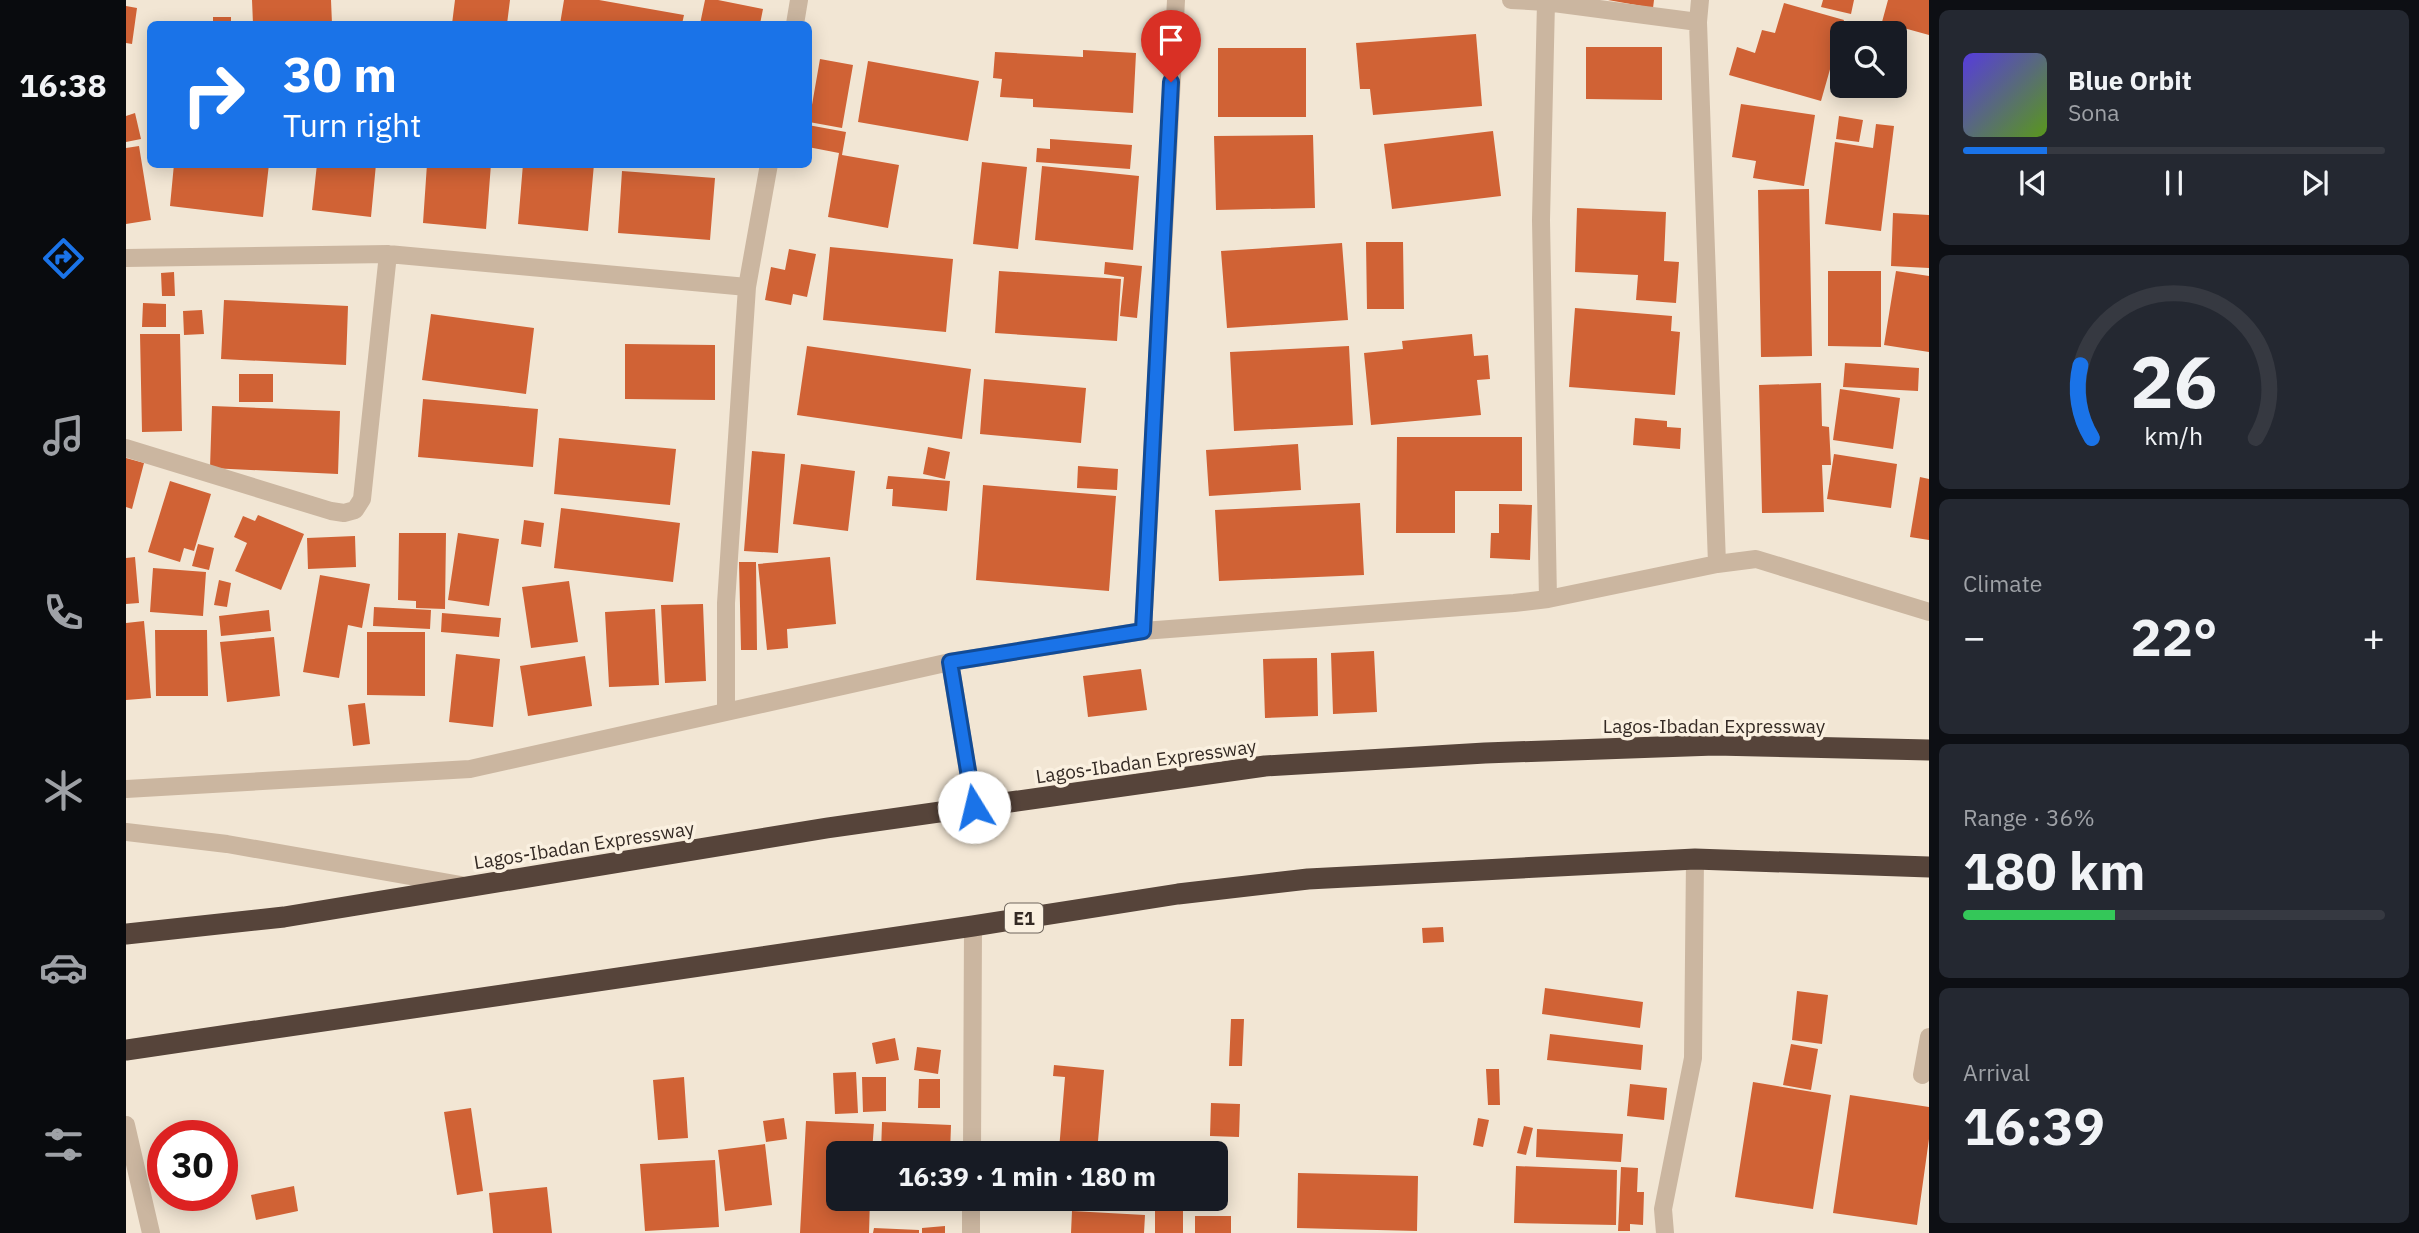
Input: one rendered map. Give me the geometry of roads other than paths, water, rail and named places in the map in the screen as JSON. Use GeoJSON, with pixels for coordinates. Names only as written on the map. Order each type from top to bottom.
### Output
{"type":"FeatureCollection","features":[{"type":"Feature","properties":{"kind":"highway","name":"Lagos-Ibadan Expressway"},"geometry":{"type":"LineString","coordinates":[[126,934],[284,917],[827,828],[1265,766],[1485,753],[1715,745],[1929,750]]}},
{"type":"Feature","properties":{"kind":"highway","name":"E1"},"geometry":{"type":"LineString","coordinates":[[126,1049],[1178,894],[1308,879],[1695,859],[1929,867]]}},
{"type":"Feature","properties":{"kind":"street"},"geometry":{"type":"LineString","coordinates":[[796,21],[799,0]]}},
{"type":"Feature","properties":{"kind":"street"},"geometry":{"type":"LineString","coordinates":[[1143,631],[1176,0]]}},
{"type":"Feature","properties":{"kind":"street"},"geometry":{"type":"LineString","coordinates":[[1511,0],[1546,2],[1698,22]]}},
{"type":"Feature","properties":{"kind":"street"},"geometry":{"type":"LineString","coordinates":[[1700,0],[1698,22],[1717,564]]}},
{"type":"Feature","properties":{"kind":"street"},"geometry":{"type":"LineString","coordinates":[[1546,2],[1541,220],[1548,599]]}},
{"type":"Feature","properties":{"kind":"street"},"geometry":{"type":"LineString","coordinates":[[726,710],[726,603],[747,287],[768,168]]}},
{"type":"Feature","properties":{"kind":"street"},"geometry":{"type":"LineString","coordinates":[[126,258],[387,254],[747,287]]}},
{"type":"Feature","properties":{"kind":"street"},"geometry":{"type":"LineString","coordinates":[[126,448],[331,511],[344,513],[355,510],[362,499],[387,254]]}},
{"type":"Feature","properties":{"kind":"street"},"geometry":{"type":"LineString","coordinates":[[126,789],[470,769],[950,662],[1143,631],[1548,599],[1717,564],[1756,559],[1929,612]]}},
{"type":"Feature","properties":{"kind":"street"},"geometry":{"type":"LineString","coordinates":[[950,662],[974,807]]}},
{"type":"Feature","properties":{"kind":"street"},"geometry":{"type":"LineString","coordinates":[[126,832],[227,844],[471,886]]}},
{"type":"Feature","properties":{"kind":"street"},"geometry":{"type":"LineString","coordinates":[[1664,1233],[1663,1209],[1693,1058],[1695,859]]}},
{"type":"Feature","properties":{"kind":"street"},"geometry":{"type":"LineString","coordinates":[[972,1141],[973,926]]}},
{"type":"Feature","properties":{"kind":"street"},"geometry":{"type":"LineString","coordinates":[[1922,1075],[1929,1037]]}},
{"type":"Feature","properties":{"kind":"street"},"geometry":{"type":"LineString","coordinates":[[126,1125],[151,1233]]}},
{"type":"Feature","properties":{"kind":"street"},"geometry":{"type":"LineString","coordinates":[[971,1211],[971,1233]]}}]}
